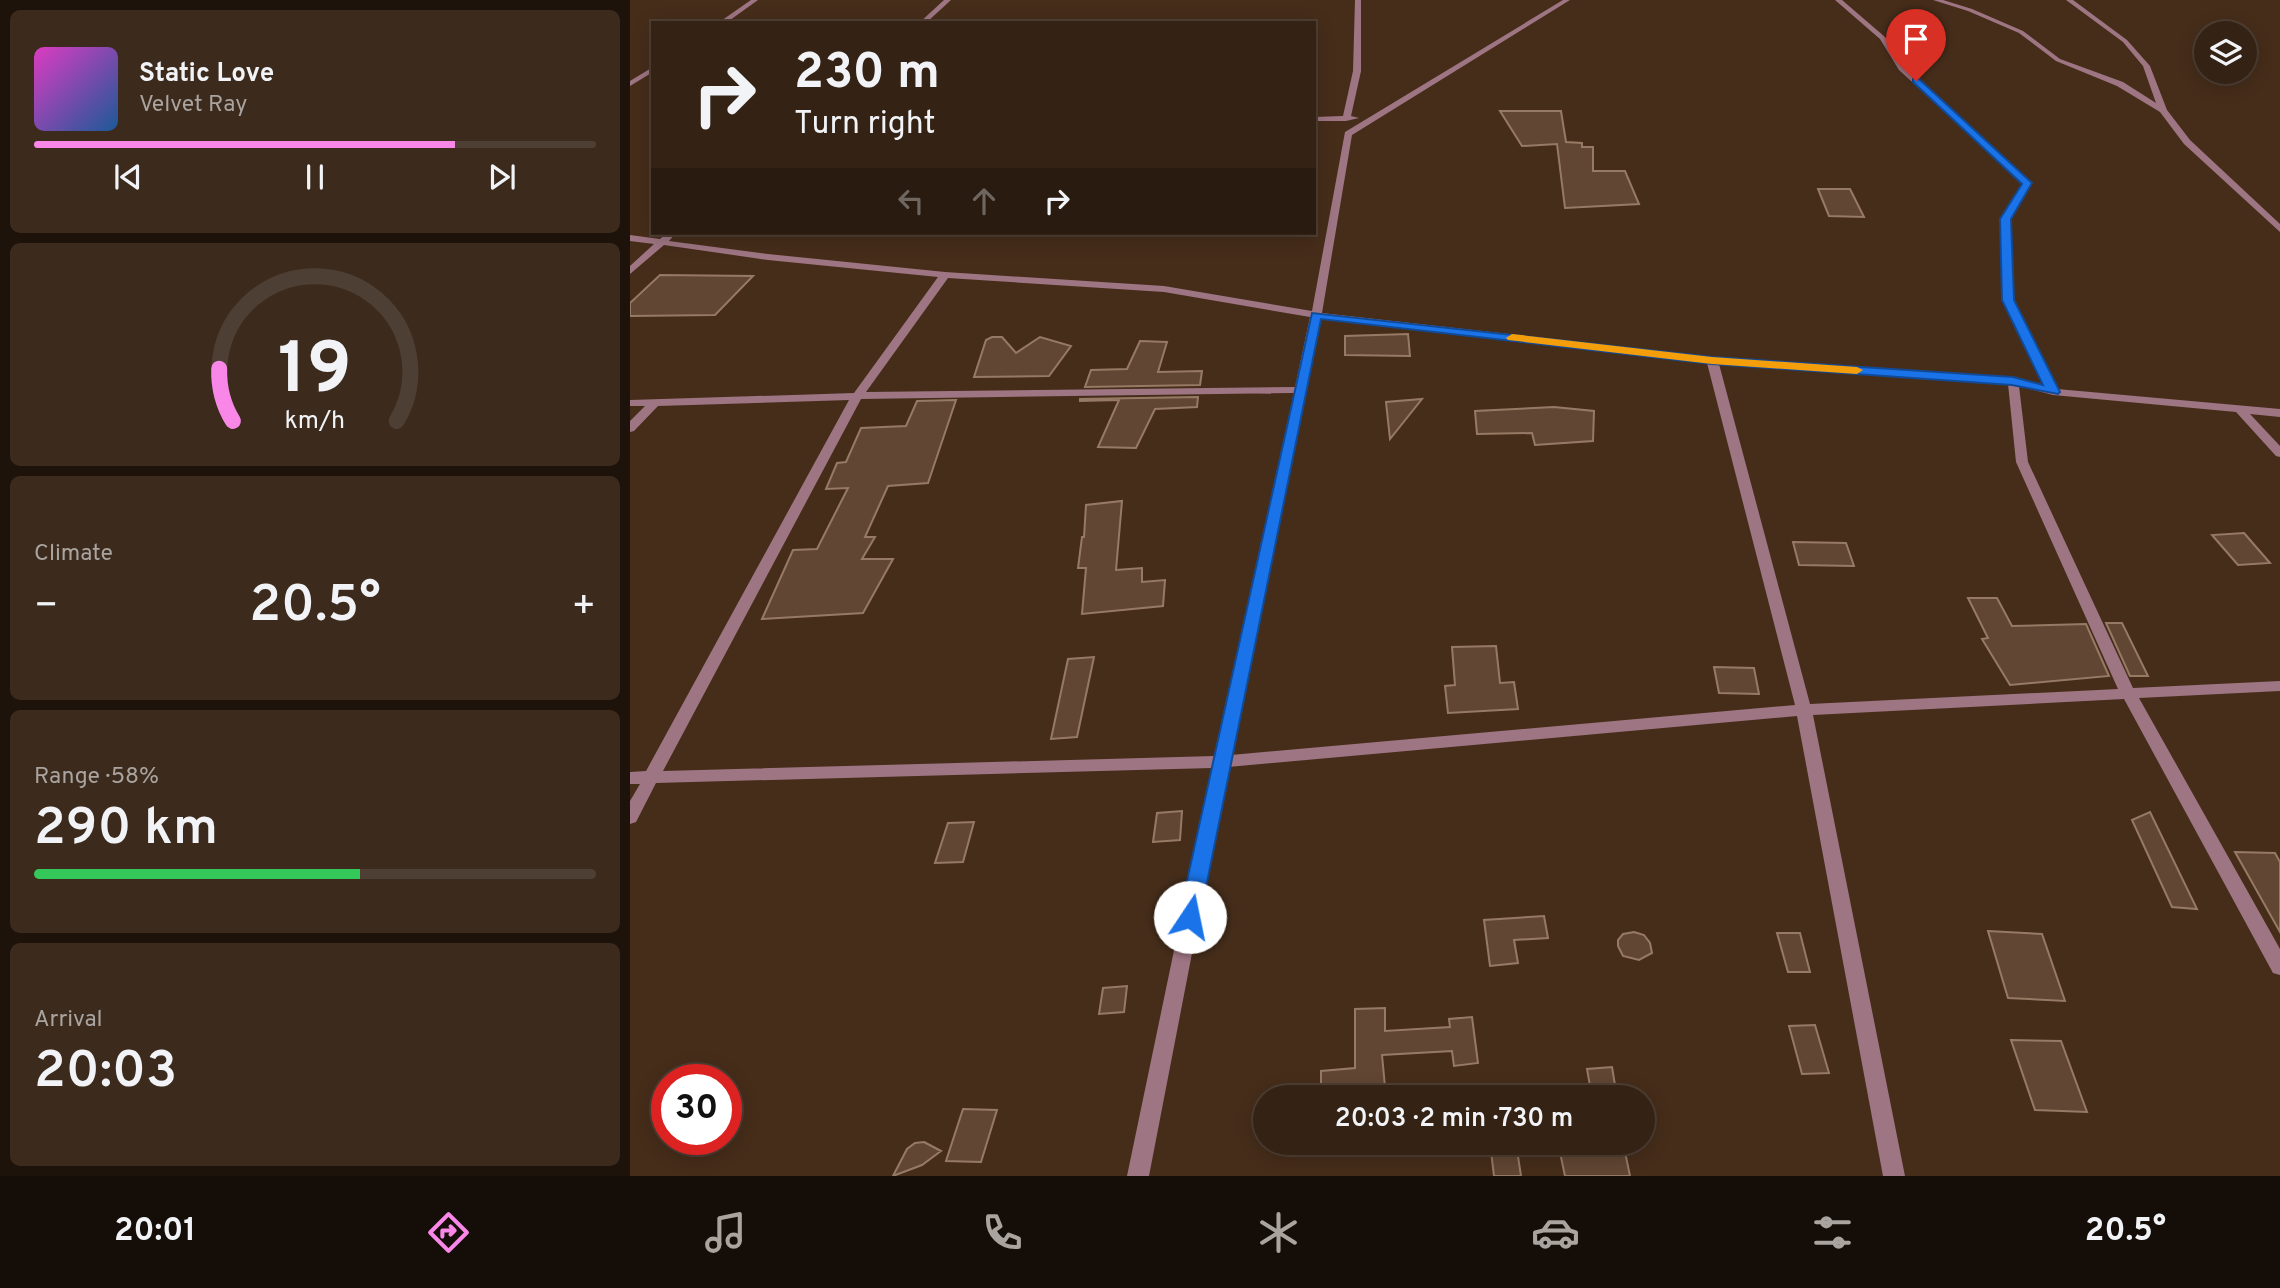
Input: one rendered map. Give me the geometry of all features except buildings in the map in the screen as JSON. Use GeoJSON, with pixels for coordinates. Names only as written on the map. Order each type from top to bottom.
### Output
{"type":"FeatureCollection","features":[{"type":"Feature","properties":{"kind":"street"},"geometry":{"type":"LineString","coordinates":[[725,21],[755,0]]}},
{"type":"Feature","properties":{"kind":"street"},"geometry":{"type":"LineString","coordinates":[[924,21],[948,0]]}},
{"type":"Feature","properties":{"kind":"street"},"geometry":{"type":"LineString","coordinates":[[1346,119],[1357,71],[1357,0]]}},
{"type":"Feature","properties":{"kind":"street"},"geometry":{"type":"LineString","coordinates":[[1138,1176],[1221,762],[1316,315],[1348,134],[1567,0]]}},
{"type":"Feature","properties":{"kind":"street"},"geometry":{"type":"LineString","coordinates":[[1838,0],[1883,38],[1902,68],[2028,183],[2006,219],[2008,300],[2053,392]]}},
{"type":"Feature","properties":{"kind":"street"},"geometry":{"type":"LineString","coordinates":[[1936,0],[1970,9],[2021,32],[2059,60],[2120,84],[2163,110]]}},
{"type":"Feature","properties":{"kind":"street"},"geometry":{"type":"LineString","coordinates":[[2069,0],[2125,41],[2146,66],[2163,110],[2187,142],[2280,229]]}},
{"type":"Feature","properties":{"kind":"street"},"geometry":{"type":"LineString","coordinates":[[630,84],[651,70]]}},
{"type":"Feature","properties":{"kind":"street"},"geometry":{"type":"LineString","coordinates":[[1316,119],[1374,118]]}},
{"type":"Feature","properties":{"kind":"street"},"geometry":{"type":"LineString","coordinates":[[630,271],[670,235]]}},
{"type":"Feature","properties":{"kind":"street"},"geometry":{"type":"LineString","coordinates":[[630,238],[945,275],[1164,289],[1316,315],[1712,360],[2013,381],[2053,392],[2280,413]]}},
{"type":"Feature","properties":{"kind":"street"},"geometry":{"type":"LineString","coordinates":[[630,817],[855,398],[945,275]]}},
{"type":"Feature","properties":{"kind":"street"},"geometry":{"type":"LineString","coordinates":[[1712,360],[1804,710],[1894,1176]]}},
{"type":"Feature","properties":{"kind":"street"},"geometry":{"type":"LineString","coordinates":[[2013,381],[2022,462],[2128,693],[2280,967]]}},
{"type":"Feature","properties":{"kind":"street"},"geometry":{"type":"LineString","coordinates":[[630,403],[961,393],[1300,390]]}},
{"type":"Feature","properties":{"kind":"street"},"geometry":{"type":"LineString","coordinates":[[630,428],[653,404]]}},
{"type":"Feature","properties":{"kind":"street"},"geometry":{"type":"LineString","coordinates":[[2239,409],[2280,453]]}},
{"type":"Feature","properties":{"kind":"street"},"geometry":{"type":"LineString","coordinates":[[630,778],[654,775],[1221,762],[1804,710],[2280,686]]}},
{"type":"Feature","properties":{"kind":"slow traffic"},"geometry":{"type":"LineString","coordinates":[[1512,338],[1712,360],[1857,370]]}},
{"type":"Feature","properties":{"kind":"route"},"geometry":{"type":"LineString","coordinates":[[1190,917],[1316,315],[1712,360],[2013,381],[2053,392],[2008,300],[2006,219],[2028,183],[1916,81]]}}]}
